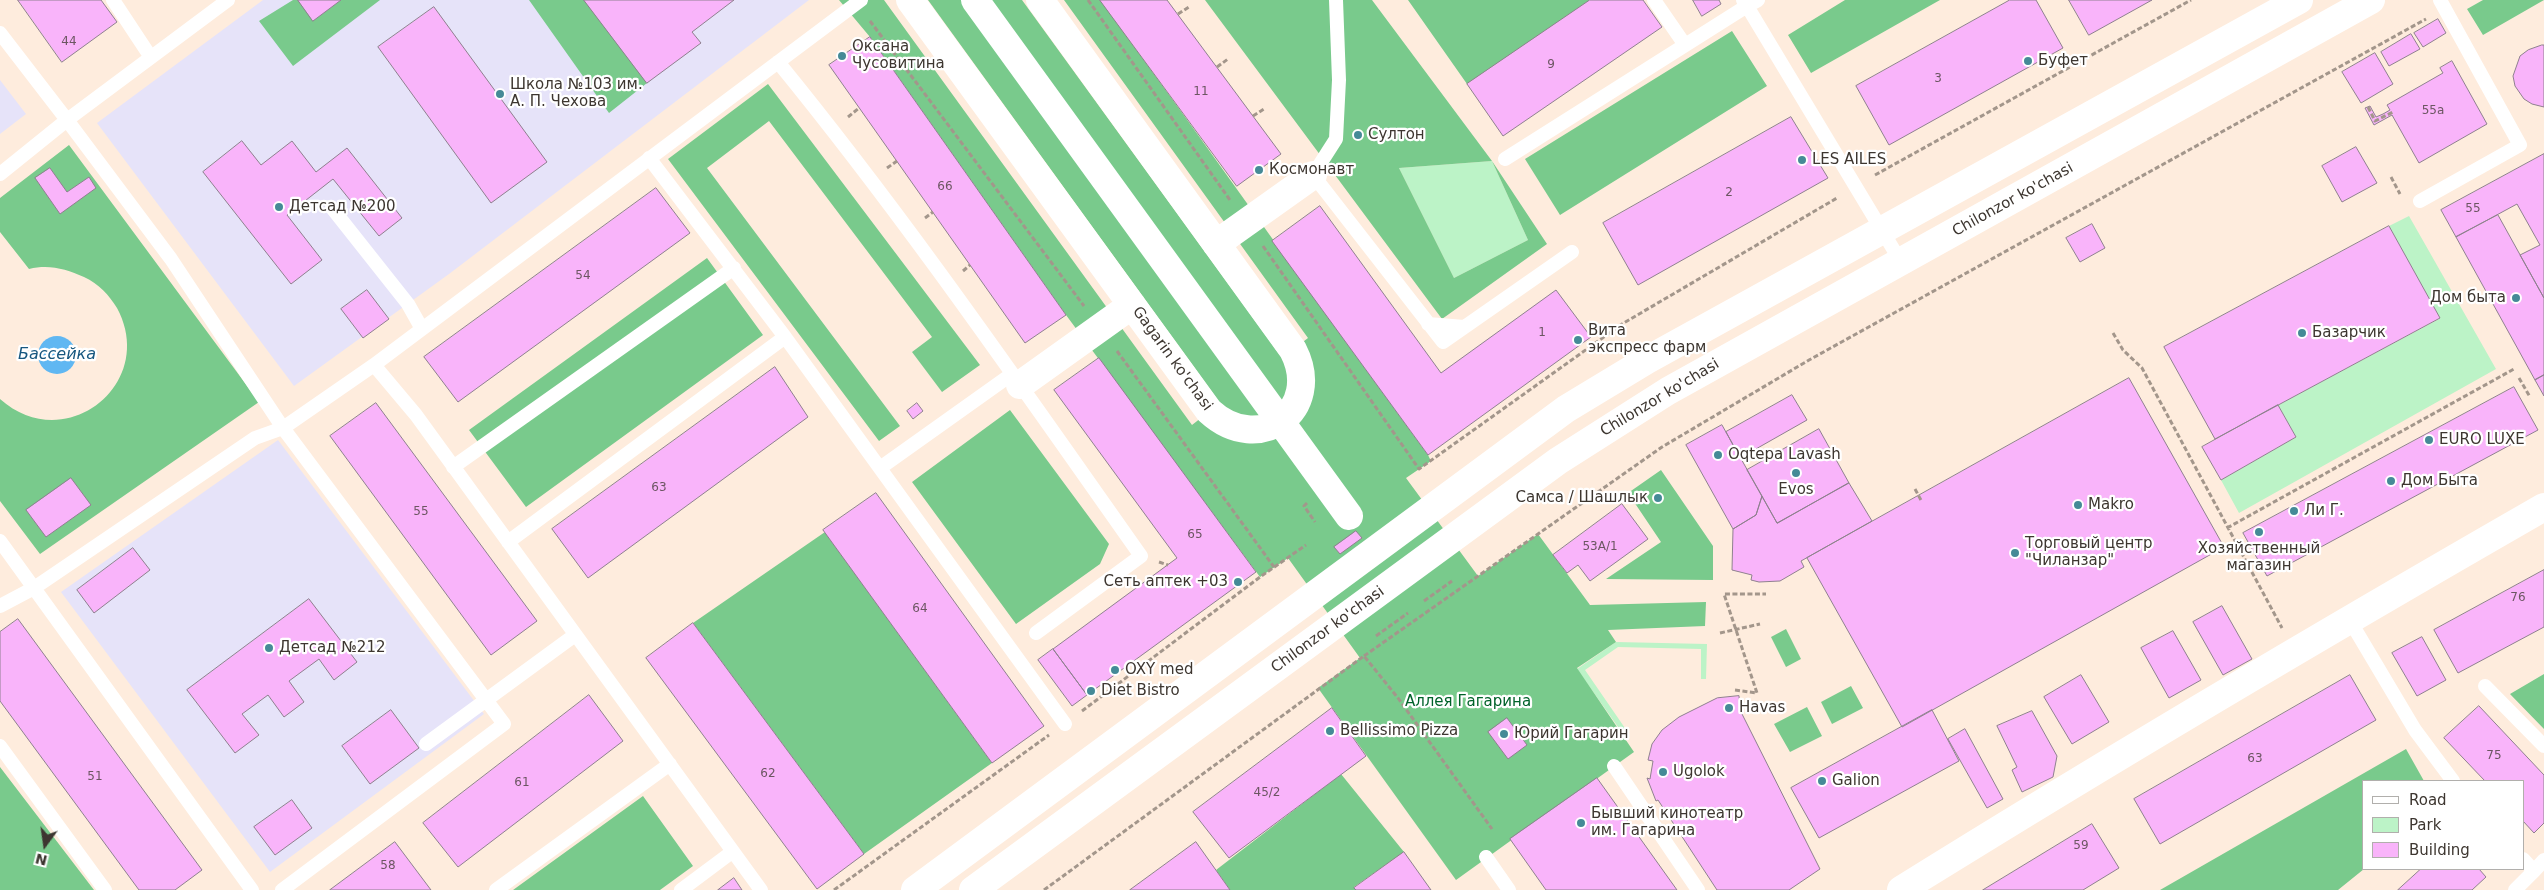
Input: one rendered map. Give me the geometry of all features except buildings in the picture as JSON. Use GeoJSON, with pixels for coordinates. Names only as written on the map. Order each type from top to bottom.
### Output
{"type":"FeatureCollection","features":[{"type":"Feature","properties":{"kind":"main road","name":"Gagarin ko'chasi"},"geometry":{"type":"LineString","coordinates":[[910,0],[1209,411],[1217,419],[1234,428],[1253,431],[1262,430],[1280,421],[1294,406],[1301,389],[1302,371],[1298,360],[1040,0]]}},
{"type":"Feature","properties":{"kind":"main road"},"geometry":{"type":"LineString","coordinates":[[975,0],[1349,516]]}},
{"type":"Feature","properties":{"kind":"main road","name":"Chilonzor ko'chasi"},"geometry":{"type":"LineString","coordinates":[[972,876],[1537,428],[1647,360],[2299,0]]}},
{"type":"Feature","properties":{"kind":"main road","name":"Chilonzor ko'chasi"},"geometry":{"type":"LineString","coordinates":[[915,890],[972,876],[1558,461],[1668,391],[1901,262],[2359,3]]}},
{"type":"Feature","properties":{"kind":"main road"},"geometry":{"type":"LineString","coordinates":[[1216,244],[1313,175]]}},
{"type":"Feature","properties":{"kind":"main road"},"geometry":{"type":"LineString","coordinates":[[1016,379],[1100,328],[1132,305]]}},
{"type":"Feature","properties":{"kind":"main road"},"geometry":{"type":"LineString","coordinates":[[1901,890],[2091,772],[2295,650],[2544,507]]}},
{"type":"Feature","properties":{"kind":"lane"},"geometry":{"type":"LineString","coordinates":[[113,0],[150,56]]}},
{"type":"Feature","properties":{"kind":"lane"},"geometry":{"type":"LineString","coordinates":[[0,174],[150,56],[228,0]]}},
{"type":"Feature","properties":{"kind":"lane"},"geometry":{"type":"LineString","coordinates":[[1336,0],[1339,80],[1336,139],[1313,175],[1443,342],[1572,252]]}},
{"type":"Feature","properties":{"kind":"lane"},"geometry":{"type":"LineString","coordinates":[[1654,0],[1685,45]]}},
{"type":"Feature","properties":{"kind":"lane"},"geometry":{"type":"LineString","coordinates":[[0,606],[34,588],[255,438],[283,428],[374,365],[859,2]]}},
{"type":"Feature","properties":{"kind":"lane"},"geometry":{"type":"LineString","coordinates":[[1505,159],[1685,45],[1749,2],[1901,262]]}},
{"type":"Feature","properties":{"kind":"lane"},"geometry":{"type":"LineString","coordinates":[[2420,201],[2520,145],[2442,4]]}},
{"type":"Feature","properties":{"kind":"lane"},"geometry":{"type":"LineString","coordinates":[[0,33],[171,259],[283,428],[504,724],[282,890]]}},
{"type":"Feature","properties":{"kind":"lane"},"geometry":{"type":"LineString","coordinates":[[778,62],[832,128],[1016,379],[1141,556],[1036,633]]}},
{"type":"Feature","properties":{"kind":"lane"},"geometry":{"type":"LineString","coordinates":[[649,158],[734,268],[1065,724]]}},
{"type":"Feature","properties":{"kind":"lane"},"geometry":{"type":"LineString","coordinates":[[332,208],[408,304],[422,329]]}},
{"type":"Feature","properties":{"kind":"lane"},"geometry":{"type":"LineString","coordinates":[[453,467],[734,268]]}},
{"type":"Feature","properties":{"kind":"lane"},"geometry":{"type":"LineString","coordinates":[[508,542],[785,338]]}},
{"type":"Feature","properties":{"kind":"lane"},"geometry":{"type":"LineString","coordinates":[[374,365],[416,415],[761,890]]}},
{"type":"Feature","properties":{"kind":"lane"},"geometry":{"type":"LineString","coordinates":[[880,468],[1016,379]]}},
{"type":"Feature","properties":{"kind":"lane"},"geometry":{"type":"LineString","coordinates":[[0,541],[252,890]]}},
{"type":"Feature","properties":{"kind":"lane"},"geometry":{"type":"LineString","coordinates":[[2349,619],[2416,730],[2452,780]]}},
{"type":"Feature","properties":{"kind":"lane"},"geometry":{"type":"LineString","coordinates":[[426,744],[478,705],[486,702],[575,635]]}},
{"type":"Feature","properties":{"kind":"lane"},"geometry":{"type":"LineString","coordinates":[[2484,686],[2544,746]]}},
{"type":"Feature","properties":{"kind":"lane"},"geometry":{"type":"LineString","coordinates":[[0,746],[105,890]]}},
{"type":"Feature","properties":{"kind":"lane"},"geometry":{"type":"LineString","coordinates":[[496,890],[670,764]]}},
{"type":"Feature","properties":{"kind":"lane"},"geometry":{"type":"LineString","coordinates":[[1614,766],[1698,890]]}},
{"type":"Feature","properties":{"kind":"lane"},"geometry":{"type":"LineString","coordinates":[[681,890],[732,852]]}},
{"type":"Feature","properties":{"kind":"lane"},"geometry":{"type":"LineString","coordinates":[[1486,857],[1510,890]]}},
{"type":"Feature","properties":{"kind":"lane"},"geometry":{"type":"LineString","coordinates":[[2524,860],[2534,871]]}},
{"type":"Feature","properties":{"kind":"lane"},"geometry":{"type":"LineString","coordinates":[[2515,890],[2544,860]]}},
{"type":"Feature","properties":{"kind":"path"},"geometry":{"type":"LineString","coordinates":[[1419,469],[1622,324],[1856,186],[2191,0]]}},
{"type":"Feature","properties":{"kind":"path"},"geometry":{"type":"LineString","coordinates":[[859,2],[1274,567]]}},
{"type":"Feature","properties":{"kind":"path"},"geometry":{"type":"LineString","coordinates":[[1044,890],[1364,656],[1662,447],[1809,360],[2442,4]]}},
{"type":"Feature","properties":{"kind":"path"},"geometry":{"type":"LineString","coordinates":[[1178,14],[1189,7]]}},
{"type":"Feature","properties":{"kind":"path"},"geometry":{"type":"LineString","coordinates":[[1217,67],[1228,59]]}},
{"type":"Feature","properties":{"kind":"path"},"geometry":{"type":"LineString","coordinates":[[2368,107],[2375,121],[2393,112]]}},
{"type":"Feature","properties":{"kind":"path"},"geometry":{"type":"LineString","coordinates":[[1253,116],[1264,109]]}},
{"type":"Feature","properties":{"kind":"path"},"geometry":{"type":"LineString","coordinates":[[2391,177],[2401,197]]}},
{"type":"Feature","properties":{"kind":"path"},"geometry":{"type":"LineString","coordinates":[[2113,333],[2123,350],[2142,368],[2295,650]]}},
{"type":"Feature","properties":{"kind":"path"},"geometry":{"type":"LineString","coordinates":[[2228,528],[2514,369]]}},
{"type":"Feature","properties":{"kind":"path"},"geometry":{"type":"LineString","coordinates":[[2519,378],[2530,397]]}},
{"type":"Feature","properties":{"kind":"path"},"geometry":{"type":"LineString","coordinates":[[1915,489],[1922,502]]}},
{"type":"Feature","properties":{"kind":"path"},"geometry":{"type":"LineString","coordinates":[[1424,601],[1452,581]]}},
{"type":"Feature","properties":{"kind":"path"},"geometry":{"type":"LineString","coordinates":[[1735,690],[1757,694],[1724,594],[1766,594]]}},
{"type":"Feature","properties":{"kind":"path"},"geometry":{"type":"LineString","coordinates":[[1376,636],[1408,613]]}},
{"type":"Feature","properties":{"kind":"path"},"geometry":{"type":"LineString","coordinates":[[1720,633],[1760,624]]}},
{"type":"Feature","properties":{"kind":"path"},"geometry":{"type":"LineString","coordinates":[[1364,656],[1398,698],[1492,829]]}},
{"type":"Feature","properties":{"kind":"shaded area"},"geometry":{"type":"Polygon","coordinates":[[[263,0],[809,0],[449,274],[294,386],[97,123],[263,0]]]}},
{"type":"Feature","properties":{"kind":"shaded area"},"geometry":{"type":"Polygon","coordinates":[[[0,80],[26,114],[0,134],[0,80]]]}},
{"type":"Feature","properties":{"kind":"shaded area","name":"Детсад №212"},"geometry":{"type":"Polygon","coordinates":[[[278,440],[484,714],[270,872],[61,592],[278,440]]]}},
{"type":"Feature","properties":{"kind":"green space"},"geometry":{"type":"Polygon","coordinates":[[[293,0],[298,0],[313,20],[341,0],[380,0],[293,66],[259,21],[293,0]]]}},
{"type":"Feature","properties":{"kind":"green space"},"geometry":{"type":"Polygon","coordinates":[[[529,0],[584,0],[647,83],[609,113],[529,0]]]}},
{"type":"Feature","properties":{"kind":"green space","name":"Аллея Гагарина"},"geometry":{"type":"Polygon","coordinates":[[[839,0],[884,0],[1192,425],[1220,403],[928,0],[1022,0],[1282,358],[1308,338],[1064,0],[1100,0],[1428,455],[1431,461],[1406,478],[1478,576],[1538,534],[1590,605],[1706,602],[1705,626],[1608,630],[1616,642],[1577,668],[1634,752],[1456,880],[1318,688],[1360,658],[1288,558],[1260,577],[1066,315],[870,37],[839,0]]]}},
{"type":"Feature","properties":{"kind":"green space"},"geometry":{"type":"Polygon","coordinates":[[[1205,0],[1372,0],[1492,161],[1547,244],[1442,319],[1205,0]],[[1492,161],[1399,168],[1454,278],[1528,240],[1492,161]]]}},
{"type":"Feature","properties":{"kind":"green space"},"geometry":{"type":"Polygon","coordinates":[[[1408,0],[1590,0],[1467,84],[1408,0]]]}},
{"type":"Feature","properties":{"kind":"green space"},"geometry":{"type":"Polygon","coordinates":[[[1845,0],[1940,0],[1811,73],[1788,35],[1845,0]]]}},
{"type":"Feature","properties":{"kind":"green space"},"geometry":{"type":"Polygon","coordinates":[[[2483,0],[2544,0],[2483,35],[2467,9],[2483,0]]]}},
{"type":"Feature","properties":{"kind":"green space"},"geometry":{"type":"Polygon","coordinates":[[[1732,31],[1767,86],[1560,215],[1525,159],[1732,31]]]}},
{"type":"Feature","properties":{"kind":"green space"},"geometry":{"type":"Polygon","coordinates":[[[768,84],[980,365],[942,392],[912,352],[932,337],[769,121],[707,168],[900,426],[879,441],[668,159],[768,84]]]}},
{"type":"Feature","properties":{"kind":"green space"},"geometry":{"type":"Polygon","coordinates":[[[69,145],[259,402],[40,554],[0,501],[0,399],[25,415],[51,420],[76,416],[98,404],[115,385],[125,362],[126,336],[117,308],[103,290],[89,280],[64,270],[50,267],[29,269],[0,232],[0,198],[69,145]]]}},
{"type":"Feature","properties":{"kind":"green space"},"geometry":{"type":"Polygon","coordinates":[[[1492,161],[1528,240],[1454,278],[1399,168],[1492,161]]]}},
{"type":"Feature","properties":{"kind":"green space"},"geometry":{"type":"Polygon","coordinates":[[[2409,216],[2496,369],[2239,513],[2221,480],[2296,437],[2278,405],[2439,319],[2389,226],[2409,216]]]}},
{"type":"Feature","properties":{"kind":"green space"},"geometry":{"type":"Polygon","coordinates":[[[707,258],[763,335],[526,507],[469,430],[707,258]]]}},
{"type":"Feature","properties":{"kind":"green space"},"geometry":{"type":"Polygon","coordinates":[[[1010,410],[1109,544],[1100,564],[1016,624],[912,482],[1010,410]]]}},
{"type":"Feature","properties":{"kind":"green space"},"geometry":{"type":"Polygon","coordinates":[[[1661,470],[1713,546],[1713,580],[1606,579],[1661,542],[1628,493],[1661,470]]]}},
{"type":"Feature","properties":{"kind":"green space"},"geometry":{"type":"Polygon","coordinates":[[[825,532],[992,763],[864,854],[693,623],[825,532]]]}},
{"type":"Feature","properties":{"kind":"green space"},"geometry":{"type":"Polygon","coordinates":[[[1786,629],[1801,659],[1786,667],[1771,637],[1786,629]]]}},
{"type":"Feature","properties":{"kind":"green space"},"geometry":{"type":"Polygon","coordinates":[[[1616,642],[1707,644],[1706,679],[1701,679],[1701,649],[1618,647],[1585,670],[1627,731],[1623,734],[1577,669],[1616,642]]]}},
{"type":"Feature","properties":{"kind":"green space"},"geometry":{"type":"Polygon","coordinates":[[[2544,674],[2544,729],[2510,694],[2544,674]]]}},
{"type":"Feature","properties":{"kind":"green space"},"geometry":{"type":"Polygon","coordinates":[[[1851,686],[1863,708],[1832,724],[1821,702],[1851,686]]]}},
{"type":"Feature","properties":{"kind":"green space"},"geometry":{"type":"Polygon","coordinates":[[[1807,707],[1822,736],[1790,752],[1774,724],[1807,707]]]}},
{"type":"Feature","properties":{"kind":"green space"},"geometry":{"type":"Polygon","coordinates":[[[2406,749],[2423,780],[2362,780],[2363,870],[2338,890],[2160,890],[2406,749]]]}},
{"type":"Feature","properties":{"kind":"green space"},"geometry":{"type":"Polygon","coordinates":[[[0,767],[94,890],[0,890],[0,767]]]}},
{"type":"Feature","properties":{"kind":"green space"},"geometry":{"type":"Polygon","coordinates":[[[1341,774],[1404,852],[1354,887],[1356,890],[1230,890],[1216,870],[1341,774]]]}},
{"type":"Feature","properties":{"kind":"green space"},"geometry":{"type":"Polygon","coordinates":[[[643,796],[693,866],[660,890],[513,890],[643,796]]]}},
{"type":"Feature","properties":{"kind":"water","name":"Бассейка"},"geometry":{"type":"Polygon","coordinates":[[[57,336],[71,341],[76,355],[71,369],[57,374],[43,369],[38,355],[43,341],[57,336]]]}},
{"type":"Feature","properties":{"kind":"place","name":"Оксана Чусовитина"},"geometry":{"type":"Point","coordinates":[842,56]}},
{"type":"Feature","properties":{"kind":"place","name":"Буфет"},"geometry":{"type":"Point","coordinates":[2028,61]}},
{"type":"Feature","properties":{"kind":"place","name":"Школа №103 им. А. П. Чехова"},"geometry":{"type":"Point","coordinates":[500,94]}},
{"type":"Feature","properties":{"kind":"place","name":"Султон"},"geometry":{"type":"Point","coordinates":[1358,135]}},
{"type":"Feature","properties":{"kind":"place","name":"LES AILES"},"geometry":{"type":"Point","coordinates":[1802,160]}},
{"type":"Feature","properties":{"kind":"place","name":"Космонавт"},"geometry":{"type":"Point","coordinates":[1259,170]}},
{"type":"Feature","properties":{"kind":"place","name":"Детсад №200"},"geometry":{"type":"Point","coordinates":[279,207]}},
{"type":"Feature","properties":{"kind":"place","name":"Дом быта"},"geometry":{"type":"Point","coordinates":[2516,298]}},
{"type":"Feature","properties":{"kind":"place","name":"Базарчик"},"geometry":{"type":"Point","coordinates":[2302,333]}},
{"type":"Feature","properties":{"kind":"place","name":"Вита экспресс фарм"},"geometry":{"type":"Point","coordinates":[1578,340]}},
{"type":"Feature","properties":{"kind":"place","name":"EURO LUXE"},"geometry":{"type":"Point","coordinates":[2429,440]}},
{"type":"Feature","properties":{"kind":"place","name":"Oqtepa Lavash"},"geometry":{"type":"Point","coordinates":[1718,455]}},
{"type":"Feature","properties":{"kind":"place","name":"Evos"},"geometry":{"type":"Point","coordinates":[1796,473]}},
{"type":"Feature","properties":{"kind":"place","name":"Дом Быта"},"geometry":{"type":"Point","coordinates":[2391,481]}},
{"type":"Feature","properties":{"kind":"place","name":"Самса / Шашлык"},"geometry":{"type":"Point","coordinates":[1658,498]}},
{"type":"Feature","properties":{"kind":"place","name":"Makro"},"geometry":{"type":"Point","coordinates":[2078,505]}},
{"type":"Feature","properties":{"kind":"place","name":"Ли Г."},"geometry":{"type":"Point","coordinates":[2294,511]}},
{"type":"Feature","properties":{"kind":"place","name":"Хозяйственный магазин"},"geometry":{"type":"Point","coordinates":[2259,532]}},
{"type":"Feature","properties":{"kind":"place","name":"Торговый центр \"Чиланзар\""},"geometry":{"type":"Point","coordinates":[2015,553]}},
{"type":"Feature","properties":{"kind":"place","name":"Сеть аптек +03"},"geometry":{"type":"Point","coordinates":[1238,582]}},
{"type":"Feature","properties":{"kind":"place","name":"Детсад №212"},"geometry":{"type":"Point","coordinates":[269,648]}},
{"type":"Feature","properties":{"kind":"place","name":"OXY med"},"geometry":{"type":"Point","coordinates":[1115,670]}},
{"type":"Feature","properties":{"kind":"place","name":"Diet Bistro"},"geometry":{"type":"Point","coordinates":[1091,691]}},
{"type":"Feature","properties":{"kind":"place","name":"Havas"},"geometry":{"type":"Point","coordinates":[1729,708]}},
{"type":"Feature","properties":{"kind":"place","name":"Bellissimo Pizza"},"geometry":{"type":"Point","coordinates":[1330,731]}},
{"type":"Feature","properties":{"kind":"place","name":"Юрий Гагарин"},"geometry":{"type":"Point","coordinates":[1504,734]}},
{"type":"Feature","properties":{"kind":"place","name":"Ugolok"},"geometry":{"type":"Point","coordinates":[1663,772]}},
{"type":"Feature","properties":{"kind":"place","name":"Galion"},"geometry":{"type":"Point","coordinates":[1822,781]}},
{"type":"Feature","properties":{"kind":"place","name":"Бывший кинотеатр им. Гагарина"},"geometry":{"type":"Point","coordinates":[1581,823]}}]}
